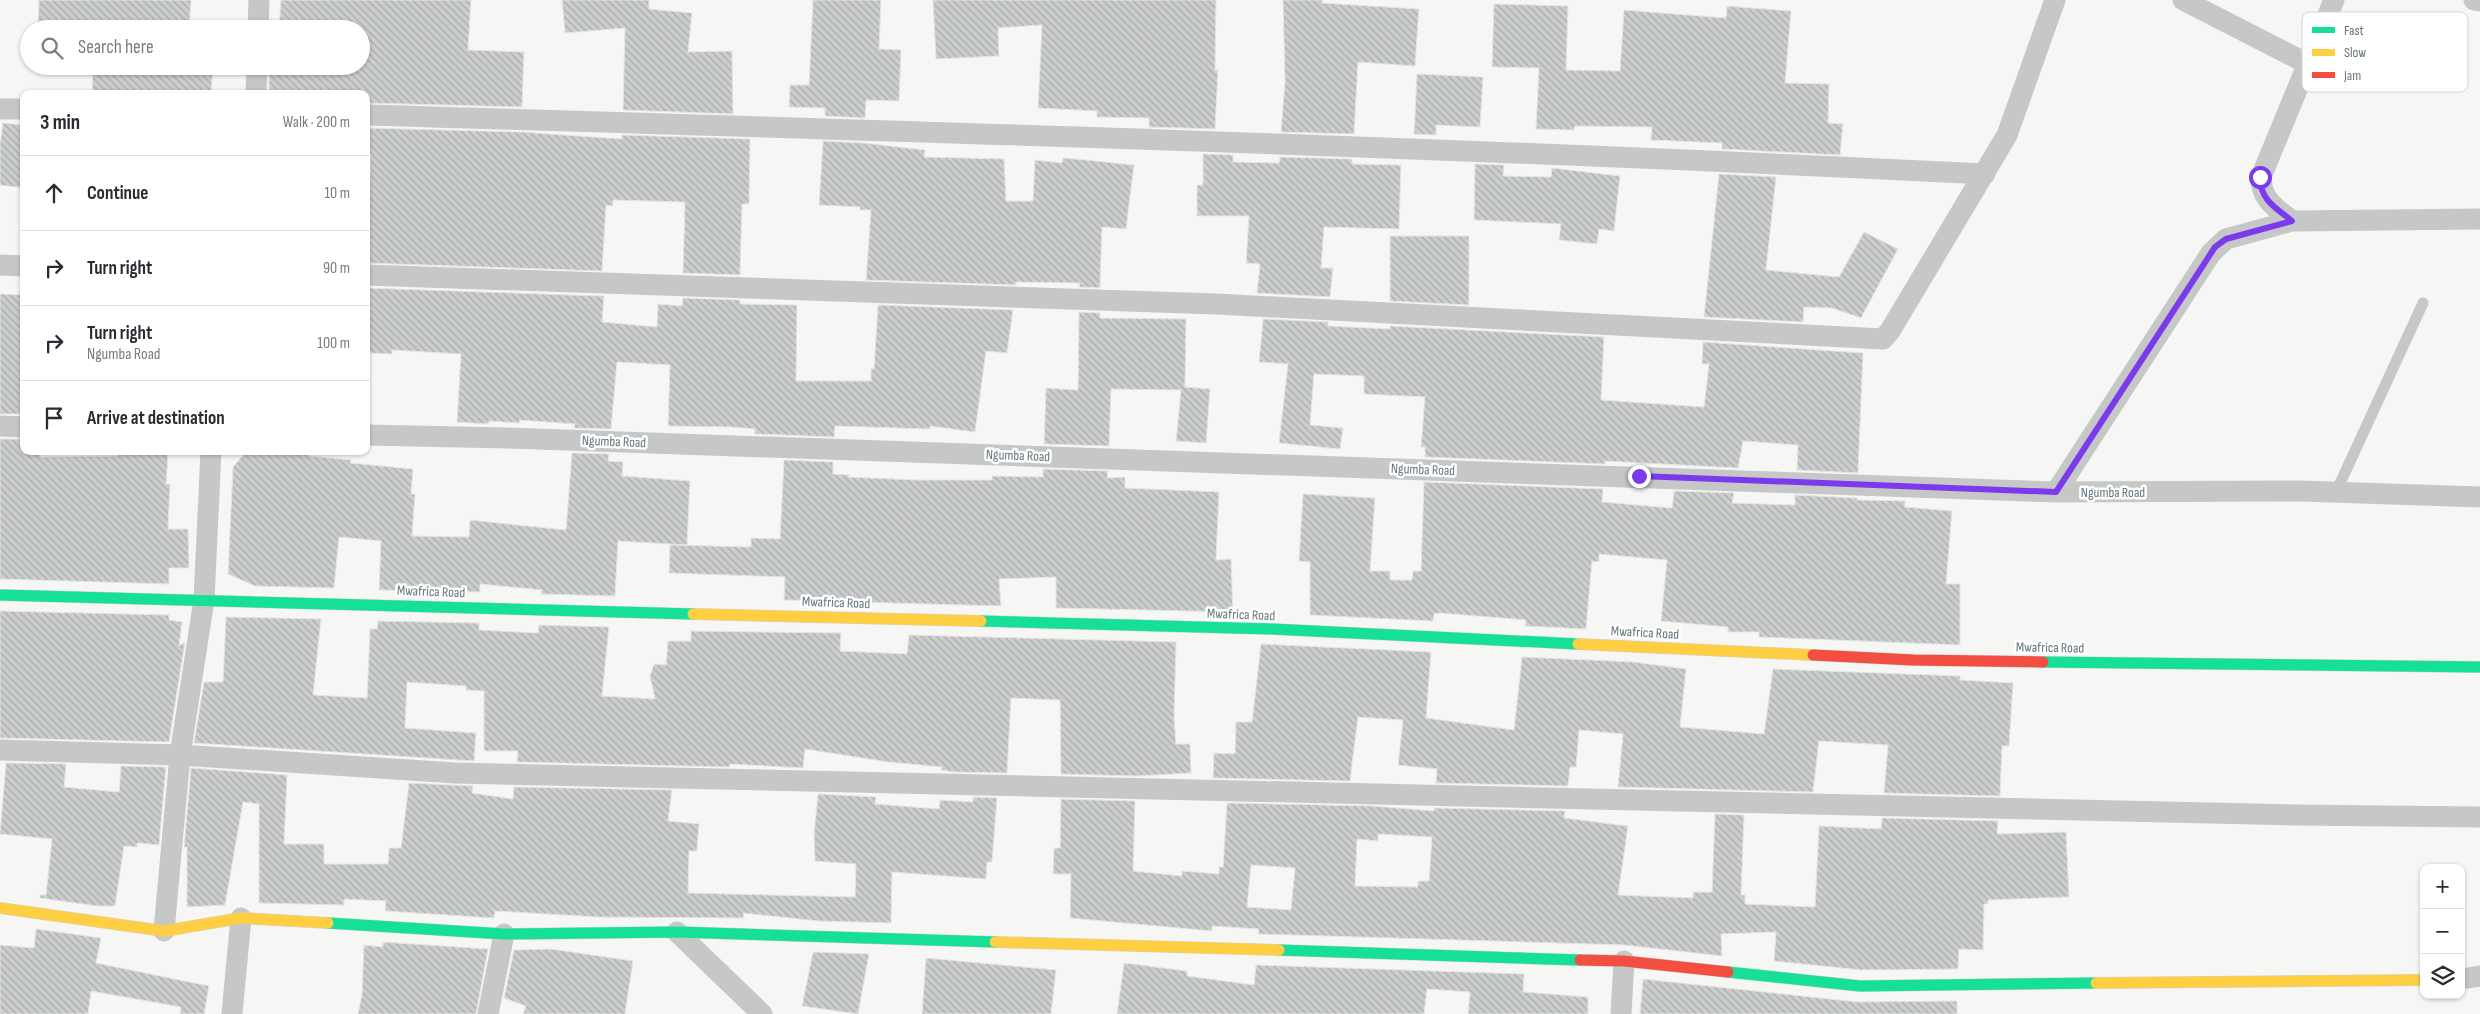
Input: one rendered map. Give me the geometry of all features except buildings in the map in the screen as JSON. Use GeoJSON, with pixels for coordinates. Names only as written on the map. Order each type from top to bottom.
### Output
{"type":"FeatureCollection","features":[{"type":"Feature","properties":{"kind":"street"},"geometry":{"type":"LineString","coordinates":[[258,20],[259,0]]}},
{"type":"Feature","properties":{"kind":"street"},"geometry":{"type":"LineString","coordinates":[[2183,0],[2302,61]]}},
{"type":"Feature","properties":{"kind":"street"},"geometry":{"type":"LineString","coordinates":[[2329,12],[2334,0]]}},
{"type":"Feature","properties":{"kind":"street"},"geometry":{"type":"LineString","coordinates":[[2474,0],[2480,1]]}},
{"type":"Feature","properties":{"kind":"street"},"geometry":{"type":"LineString","coordinates":[[370,275],[1216,304],[1883,339],[1890,331],[2007,135],[2017,111],[2052,1]]}},
{"type":"Feature","properties":{"kind":"street"},"geometry":{"type":"LineString","coordinates":[[2292,221],[2266,199],[2260,188],[2260,177],[2302,73]]}},
{"type":"Feature","properties":{"kind":"street"},"geometry":{"type":"LineString","coordinates":[[256,90],[257,75]]}},
{"type":"Feature","properties":{"kind":"street"},"geometry":{"type":"LineString","coordinates":[[0,109],[20,109]]}},
{"type":"Feature","properties":{"kind":"street"},"geometry":{"type":"LineString","coordinates":[[370,116],[1082,136],[1325,147],[1636,156],[1985,174]]}},
{"type":"Feature","properties":{"kind":"street"},"geometry":{"type":"LineString","coordinates":[[2056,492],[2215,247],[2226,239],[2292,221],[2480,220]]}},
{"type":"Feature","properties":{"kind":"street"},"geometry":{"type":"LineString","coordinates":[[0,265],[20,266]]}},
{"type":"Feature","properties":{"kind":"street"},"geometry":{"type":"LineString","coordinates":[[0,426],[20,427]]}},
{"type":"Feature","properties":{"kind":"street","name":"Ngumba Road"},"geometry":{"type":"LineString","coordinates":[[370,435],[518,438],[2056,492],[2336,492],[2480,497]]}},
{"type":"Feature","properties":{"kind":"street"},"geometry":{"type":"LineString","coordinates":[[164,931],[180,755],[204,600],[212,455]]}},
{"type":"Feature","properties":{"kind":"street","name":"Mwafrica Road"},"geometry":{"type":"LineString","coordinates":[[0,595],[1262,629],[1913,660],[2480,667]]}},
{"type":"Feature","properties":{"kind":"street"},"geometry":{"type":"LineString","coordinates":[[0,750],[180,755],[455,773],[2305,816],[2480,817]]}},
{"type":"Feature","properties":{"kind":"street"},"geometry":{"type":"LineString","coordinates":[[0,908],[164,931],[241,918],[504,934],[678,932],[1624,961],[1860,986],[2420,980]]}},
{"type":"Feature","properties":{"kind":"street"},"geometry":{"type":"LineString","coordinates":[[232,1014],[241,918]]}},
{"type":"Feature","properties":{"kind":"street"},"geometry":{"type":"LineString","coordinates":[[678,932],[762,1014]]}},
{"type":"Feature","properties":{"kind":"street"},"geometry":{"type":"LineString","coordinates":[[488,1014],[504,934]]}},
{"type":"Feature","properties":{"kind":"street"},"geometry":{"type":"LineString","coordinates":[[1621,1014],[1624,961]]}},
{"type":"Feature","properties":{"kind":"street"},"geometry":{"type":"LineString","coordinates":[[2465,978],[2480,976]]}},
{"type":"Feature","properties":{"kind":"lane"},"geometry":{"type":"LineString","coordinates":[[2336,492],[2423,303]]}},
{"type":"Feature","properties":{"kind":"traffic: fast"},"geometry":{"type":"LineString","coordinates":[[0,595],[693,614]]}},
{"type":"Feature","properties":{"kind":"traffic: fast"},"geometry":{"type":"LineString","coordinates":[[981,621],[1272,629],[1578,644]]}},
{"type":"Feature","properties":{"kind":"traffic: fast"},"geometry":{"type":"LineString","coordinates":[[2043,662],[2480,667]]}},
{"type":"Feature","properties":{"kind":"traffic: fast"},"geometry":{"type":"LineString","coordinates":[[328,923],[504,934],[677,932],[995,942]]}},
{"type":"Feature","properties":{"kind":"traffic: fast"},"geometry":{"type":"LineString","coordinates":[[1279,950],[1580,960]]}},
{"type":"Feature","properties":{"kind":"traffic: fast"},"geometry":{"type":"LineString","coordinates":[[1728,972],[1860,986],[2096,983]]}},
{"type":"Feature","properties":{"kind":"traffic: slow"},"geometry":{"type":"LineString","coordinates":[[693,614],[981,621]]}},
{"type":"Feature","properties":{"kind":"traffic: slow"},"geometry":{"type":"LineString","coordinates":[[1578,644],[1813,655]]}},
{"type":"Feature","properties":{"kind":"traffic: slow"},"geometry":{"type":"LineString","coordinates":[[0,908],[164,931],[241,918],[328,923]]}},
{"type":"Feature","properties":{"kind":"traffic: slow"},"geometry":{"type":"LineString","coordinates":[[995,942],[1279,950]]}},
{"type":"Feature","properties":{"kind":"traffic: slow"},"geometry":{"type":"LineString","coordinates":[[2096,983],[2420,980]]}},
{"type":"Feature","properties":{"kind":"traffic: jam"},"geometry":{"type":"LineString","coordinates":[[1813,655],[1913,660],[2043,662]]}},
{"type":"Feature","properties":{"kind":"traffic: jam"},"geometry":{"type":"LineString","coordinates":[[1580,960],[1624,961],[1728,972]]}},
{"type":"Feature","properties":{"kind":"route"},"geometry":{"type":"LineString","coordinates":[[1639,476],[2056,492],[2215,247],[2226,239],[2292,221],[2266,199],[2260,188],[2260,177]]}}]}
